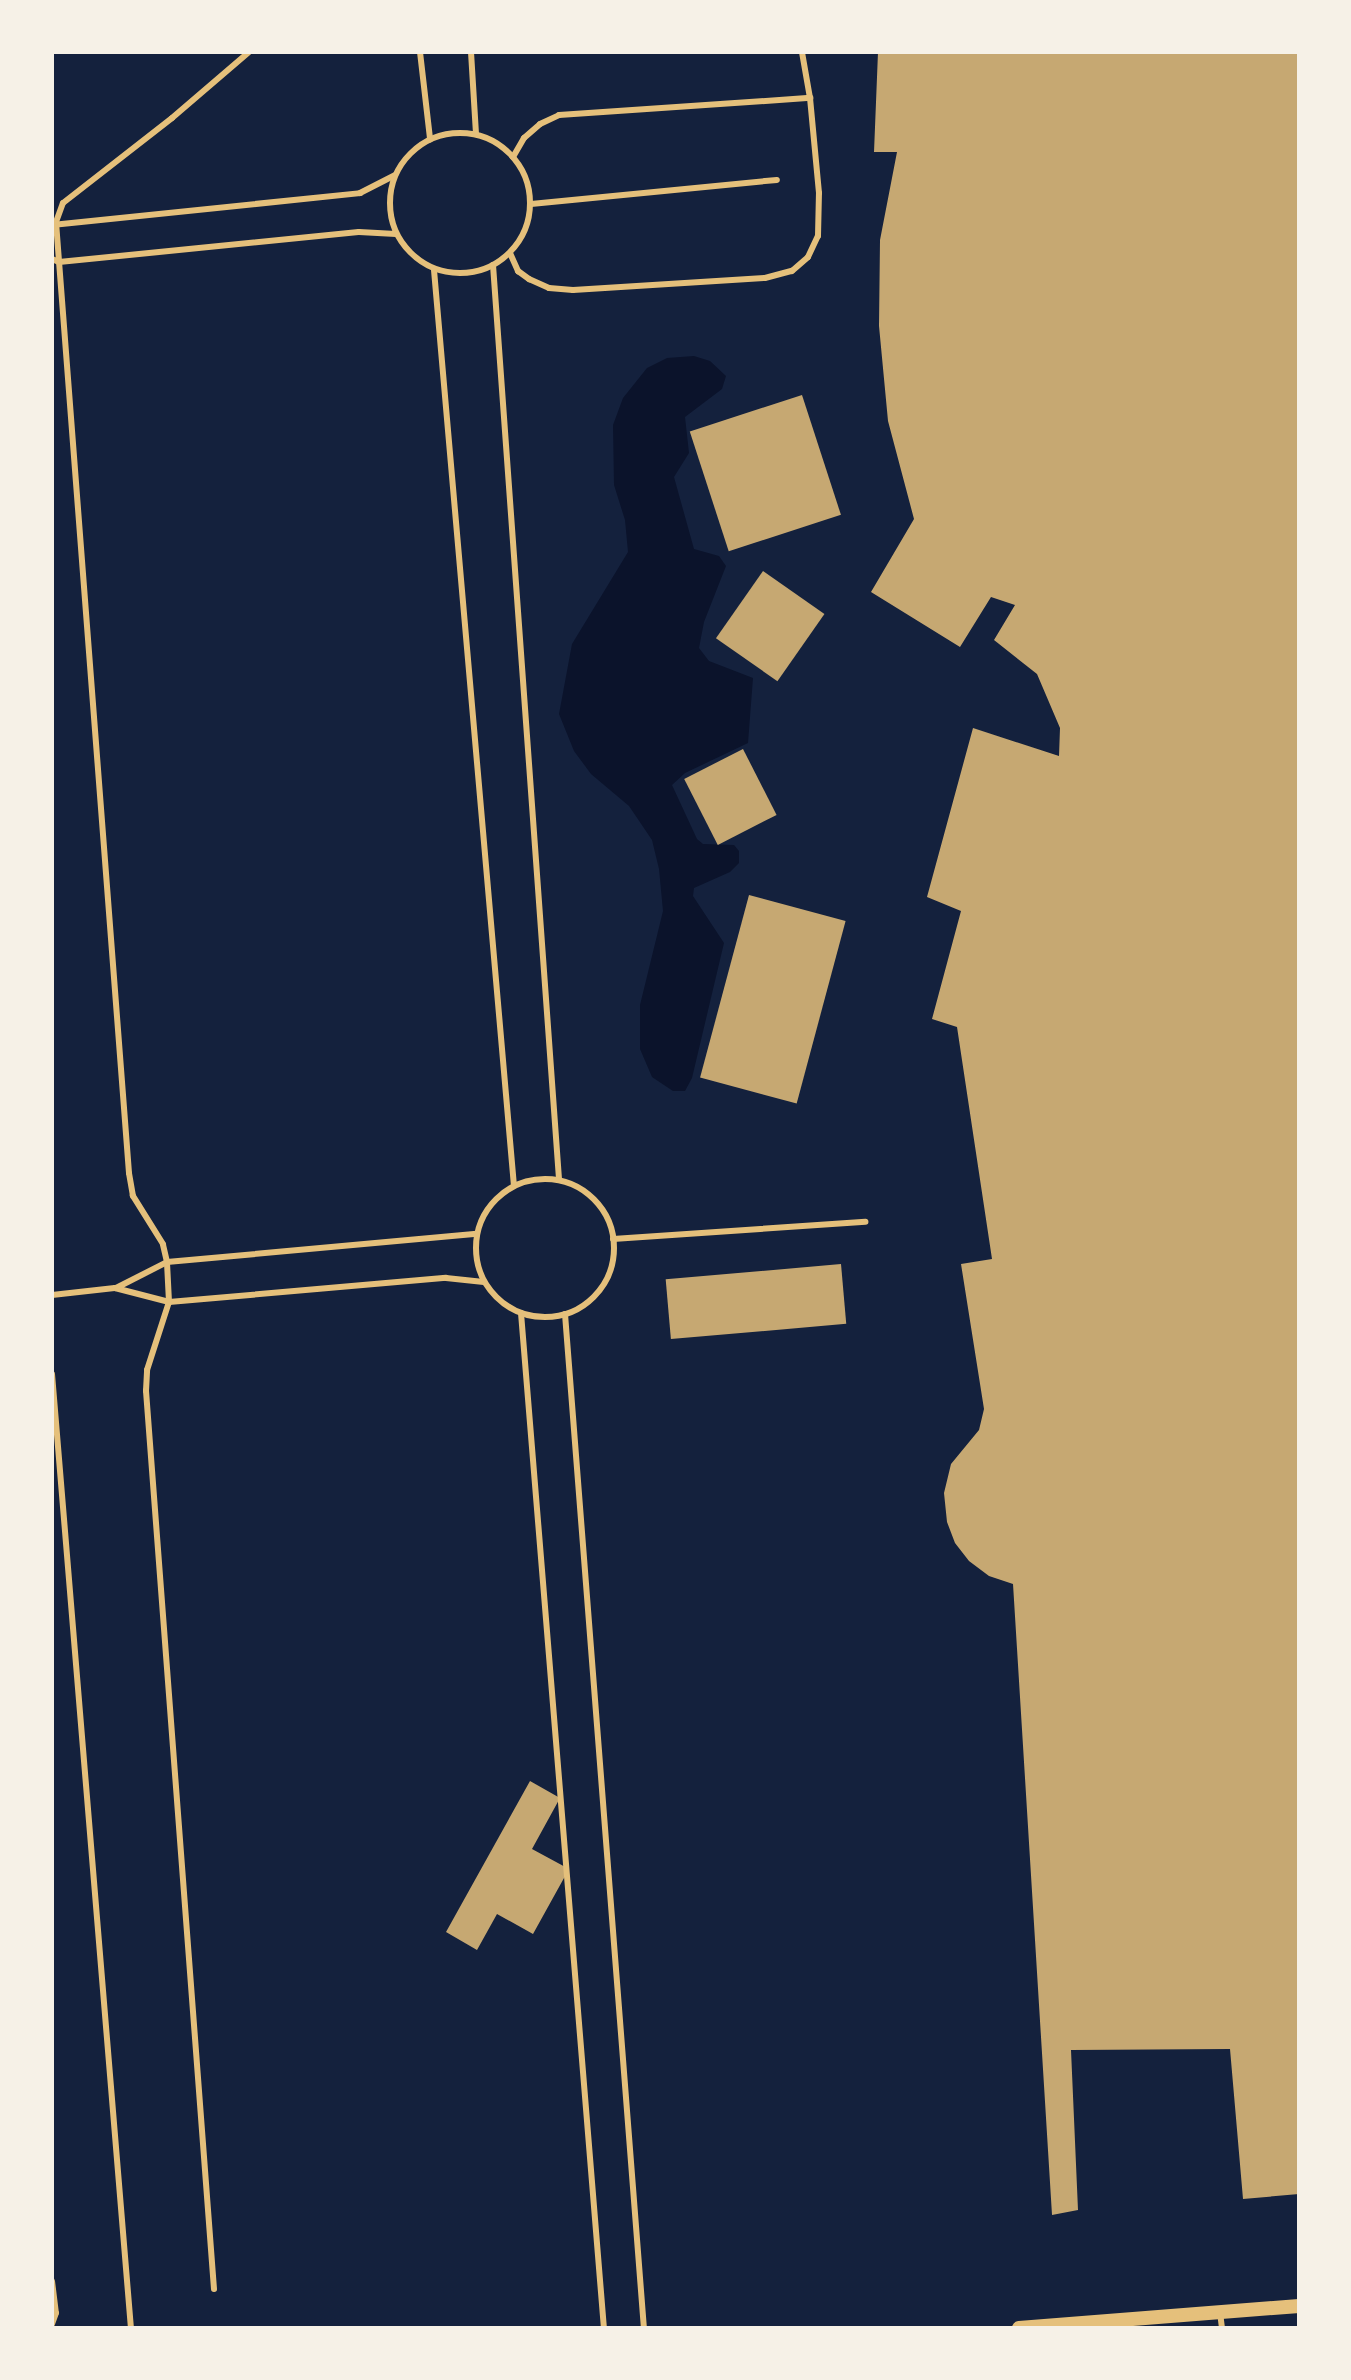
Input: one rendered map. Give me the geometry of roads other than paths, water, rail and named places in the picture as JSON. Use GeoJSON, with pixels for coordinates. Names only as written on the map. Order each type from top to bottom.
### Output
{"type":"FeatureCollection","features":[{"type":"Feature","properties":{"kind":"street"},"geometry":{"type":"LineString","coordinates":[[1019,2328],[1299,2306]]}},
{"type":"Feature","properties":{"kind":"lane"},"geometry":{"type":"LineString","coordinates":[[214,2289],[146,1391],[147,1370],[169,1302],[167,1262],[163,1244],[133,1196],[129,1173],[54,223],[63,203],[172,118],[249,52]]}},
{"type":"Feature","properties":{"kind":"lane"},"geometry":{"type":"LineString","coordinates":[[420,52],[430,139]]}},
{"type":"Feature","properties":{"kind":"lane"},"geometry":{"type":"LineString","coordinates":[[471,52],[476,134]]}},
{"type":"Feature","properties":{"kind":"lane"},"geometry":{"type":"LineString","coordinates":[[510,253],[518,271],[529,279],[549,288],[573,290],[765,278],[792,271],[808,257],[818,236],[819,193],[810,98],[802,52]]}},
{"type":"Feature","properties":{"kind":"lane"},"geometry":{"type":"LineString","coordinates":[[513,157],[524,138],[540,124],[559,115],[810,98]]}},
{"type":"Feature","properties":{"kind":"lane"},"geometry":{"type":"LineString","coordinates":[[54,223],[360,193],[395,175],[415,148],[452,132],[476,134],[496,143],[513,157],[523,171],[531,204],[525,230],[510,253],[475,273],[454,274],[434,270],[412,255],[396,234],[390,215],[395,175]]}},
{"type":"Feature","properties":{"kind":"lane"},"geometry":{"type":"LineString","coordinates":[[531,204],[777,180]]}},
{"type":"Feature","properties":{"kind":"lane"},"geometry":{"type":"LineString","coordinates":[[52,198],[63,203]]}},
{"type":"Feature","properties":{"kind":"lane"},"geometry":{"type":"LineString","coordinates":[[56,260],[359,232],[396,234]]}},
{"type":"Feature","properties":{"kind":"lane"},"geometry":{"type":"LineString","coordinates":[[493,265],[559,1180]]}},
{"type":"Feature","properties":{"kind":"lane"},"geometry":{"type":"LineString","coordinates":[[434,270],[514,1186]]}},
{"type":"Feature","properties":{"kind":"lane"},"geometry":{"type":"LineString","coordinates":[[536,1179],[559,1180],[579,1188],[596,1201],[607,1218],[613,1239],[613,1258],[597,1293],[565,1314],[543,1317],[521,1313],[494,1295],[484,1282],[478,1267],[477,1234],[497,1198],[514,1186],[536,1179]]}},
{"type":"Feature","properties":{"kind":"lane"},"geometry":{"type":"LineString","coordinates":[[613,1239],[865,1222]]}},
{"type":"Feature","properties":{"kind":"lane"},"geometry":{"type":"LineString","coordinates":[[52,1295],[115,1288],[167,1262],[477,1234]]}},
{"type":"Feature","properties":{"kind":"lane"},"geometry":{"type":"LineString","coordinates":[[115,1288],[169,1302],[446,1278],[484,1282]]}},
{"type":"Feature","properties":{"kind":"lane"},"geometry":{"type":"LineString","coordinates":[[521,1313],[604,2328]]}},
{"type":"Feature","properties":{"kind":"lane"},"geometry":{"type":"LineString","coordinates":[[565,1314],[644,2328]]}},
{"type":"Feature","properties":{"kind":"lane"},"geometry":{"type":"LineString","coordinates":[[52,1374],[131,2328]]}},
{"type":"Feature","properties":{"kind":"lane"},"geometry":{"type":"LineString","coordinates":[[52,2281],[56,2313],[52,2324]]}},
{"type":"Feature","properties":{"kind":"lane"},"geometry":{"type":"LineString","coordinates":[[1220,2312],[1222,2328]]}},
{"type":"Feature","properties":{"kind":"water"},"geometry":{"type":"Polygon","coordinates":[[[694,356],[710,361],[726,376],[722,389],[685,417],[689,453],[674,477],[694,549],[719,556],[726,566],[704,622],[699,648],[709,661],[753,678],[748,743],[685,773],[672,785],[697,839],[703,844],[734,845],[739,851],[739,863],[730,872],[694,888],[693,896],[724,943],[692,1078],[685,1091],[673,1091],[652,1077],[640,1049],[640,1005],[663,911],[659,869],[652,840],[629,806],[591,774],[574,751],[559,714],[572,644],[628,552],[625,520],[614,485],[613,425],[623,398],[647,368],[667,358],[694,356]]]}}]}
